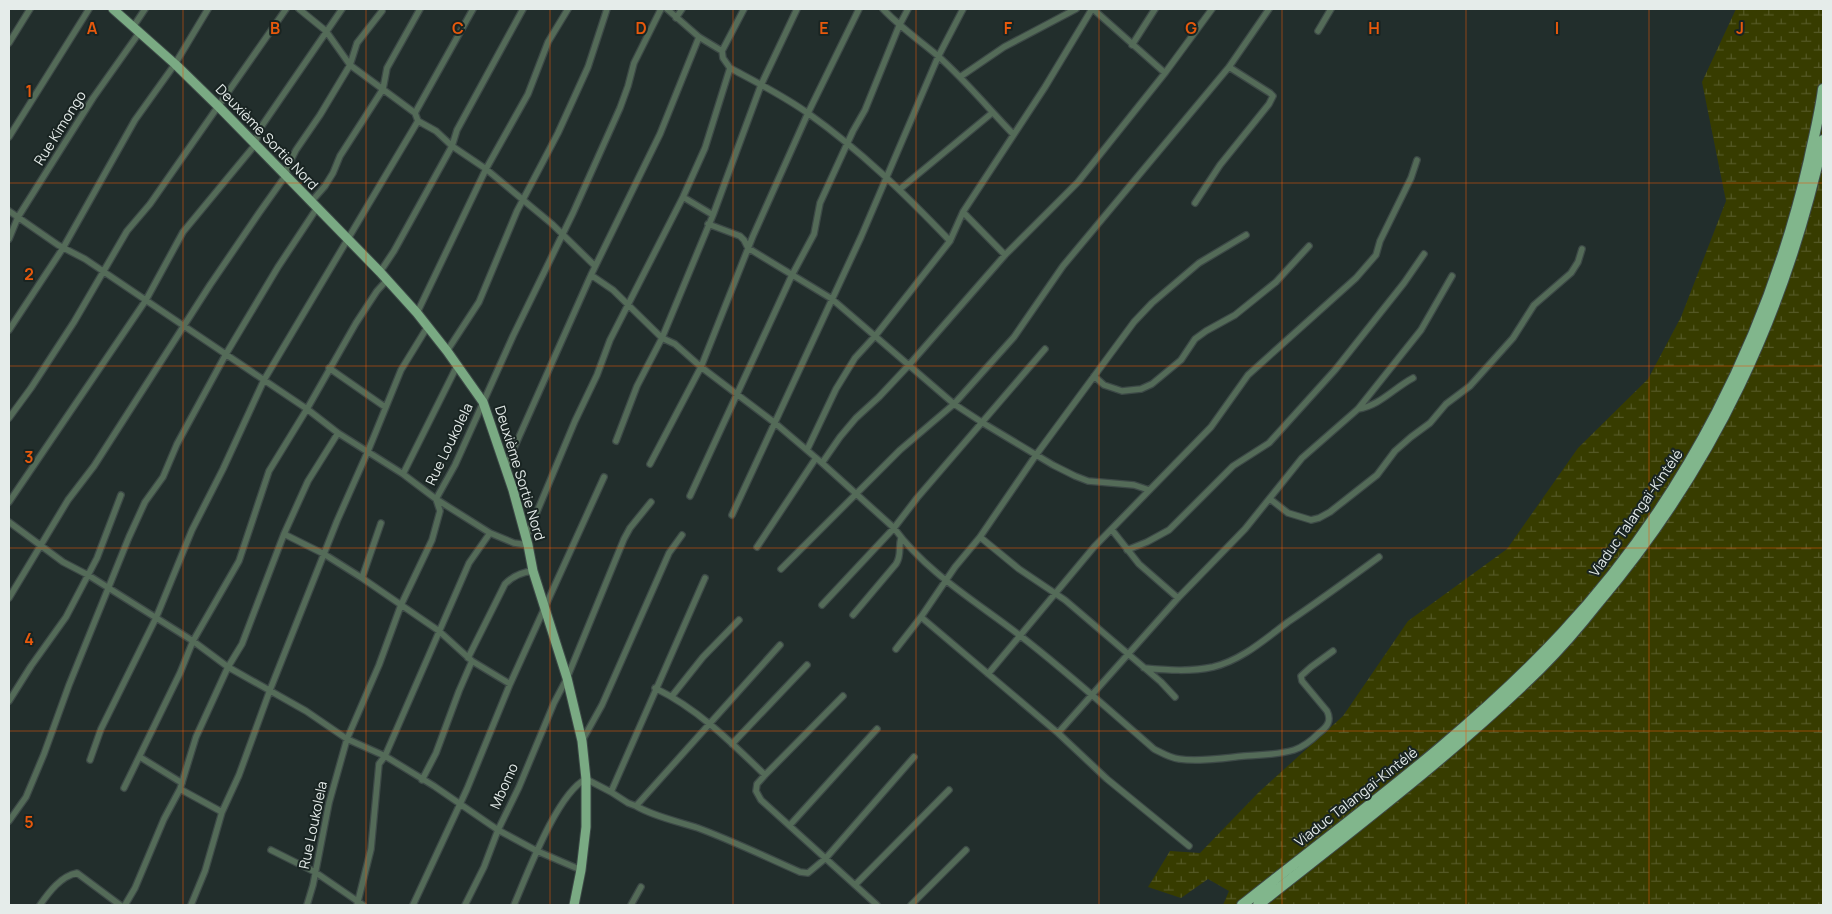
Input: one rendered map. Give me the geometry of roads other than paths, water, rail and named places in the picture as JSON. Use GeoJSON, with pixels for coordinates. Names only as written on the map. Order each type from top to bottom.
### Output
{"type":"FeatureCollection","features":[{"type":"Feature","properties":{"kind":"highway","name":"Viaduc Talangaï-Kintélé"},"geometry":{"type":"LineString","coordinates":[[1242,905],[1467,725],[1562,632],[1602,587],[1636,543],[1688,464],[1740,365],[1764,307],[1788,239],[1803,187],[1823,88]]}},
{"type":"Feature","properties":{"kind":"highway","name":"Viaduc Talangaï-Kintélé"},"geometry":{"type":"LineString","coordinates":[[1258,905],[1473,732],[1568,639],[1643,549],[1711,442],[1765,329],[1798,239],[1823,140]]}},
{"type":"Feature","properties":{"kind":"main road","name":"Deuxième Sortie Nord"},"geometry":{"type":"LineString","coordinates":[[113,9],[219,106],[380,272],[428,326],[483,402],[506,466],[527,541],[533,571],[567,678],[582,741],[586,779],[586,828],[581,870],[574,905]]}},
{"type":"Feature","properties":{"kind":"street"},"geometry":{"type":"LineString","coordinates":[[9,43],[30,9]]}},
{"type":"Feature","properties":{"kind":"street"},"geometry":{"type":"LineString","coordinates":[[9,137],[89,9]]}},
{"type":"Feature","properties":{"kind":"street","name":"Rue Kimongo"},"geometry":{"type":"LineString","coordinates":[[9,239],[18,217],[136,30],[145,9]]}},
{"type":"Feature","properties":{"kind":"street"},"geometry":{"type":"LineString","coordinates":[[9,330],[63,248],[128,131],[175,64],[208,9]]}},
{"type":"Feature","properties":{"kind":"street"},"geometry":{"type":"LineString","coordinates":[[9,418],[74,322],[127,231],[150,204],[286,9]]}},
{"type":"Feature","properties":{"kind":"street"},"geometry":{"type":"LineString","coordinates":[[300,9],[326,31],[350,65],[415,113],[418,121],[436,131],[452,146],[486,169],[563,234],[595,266]]}},
{"type":"Feature","properties":{"kind":"street"},"geometry":{"type":"LineString","coordinates":[[9,502],[146,300],[183,232],[256,144],[259,130],[342,9]]}},
{"type":"Feature","properties":{"kind":"street"},"geometry":{"type":"LineString","coordinates":[[9,821],[26,796],[44,754],[69,685],[145,502],[163,477],[177,444],[226,354],[329,180],[340,156],[383,89],[387,68],[420,9]]}},
{"type":"Feature","properties":{"kind":"street"},"geometry":{"type":"LineString","coordinates":[[415,113],[472,9]]}},
{"type":"Feature","properties":{"kind":"street"},"geometry":{"type":"LineString","coordinates":[[380,272],[394,251],[452,146],[456,130],[523,9]]}},
{"type":"Feature","properties":{"kind":"street"},"geometry":{"type":"LineString","coordinates":[[417,313],[486,169],[528,94],[548,42],[568,9]]}},
{"type":"Feature","properties":{"kind":"street"},"geometry":{"type":"LineString","coordinates":[[447,351],[479,302],[522,200],[558,133],[588,67],[607,9]]}},
{"type":"Feature","properties":{"kind":"street","name":"Rue Loukolela"},"geometry":{"type":"LineString","coordinates":[[307,905],[316,872],[329,803],[347,739],[379,665],[401,605],[432,540],[440,511],[436,499],[455,465],[563,234],[620,108],[634,63],[661,9]]}},
{"type":"Feature","properties":{"kind":"street"},"geometry":{"type":"LineString","coordinates":[[666,9],[700,37],[722,51]]}},
{"type":"Feature","properties":{"kind":"street"},"geometry":{"type":"LineString","coordinates":[[676,18],[682,9]]}},
{"type":"Feature","properties":{"kind":"street"},"geometry":{"type":"LineString","coordinates":[[744,9],[722,51],[723,58],[730,68],[808,113],[847,143],[900,189],[950,240]]}},
{"type":"Feature","properties":{"kind":"street"},"geometry":{"type":"LineString","coordinates":[[616,442],[637,386],[662,338],[712,215],[761,85],[797,9]]}},
{"type":"Feature","properties":{"kind":"street"},"geometry":{"type":"LineString","coordinates":[[650,464],[701,367],[748,248],[808,113],[859,9]]}},
{"type":"Feature","properties":{"kind":"street"},"geometry":{"type":"LineString","coordinates":[[883,9],[899,26],[960,77],[1013,134]]}},
{"type":"Feature","properties":{"kind":"street"},"geometry":{"type":"LineString","coordinates":[[690,496],[792,275],[814,234],[817,210],[847,143],[865,110],[899,26],[908,9]]}},
{"type":"Feature","properties":{"kind":"street"},"geometry":{"type":"LineString","coordinates":[[732,515],[861,237],[938,57],[963,9]]}},
{"type":"Feature","properties":{"kind":"street"},"geometry":{"type":"LineString","coordinates":[[960,77],[1004,47],[1076,9]]}},
{"type":"Feature","properties":{"kind":"street"},"geometry":{"type":"LineString","coordinates":[[807,450],[836,389],[855,358],[876,335],[950,240],[963,212],[1045,87],[1093,9],[1165,73]]}},
{"type":"Feature","properties":{"kind":"street"},"geometry":{"type":"LineString","coordinates":[[1132,45],[1155,9]]}},
{"type":"Feature","properties":{"kind":"street"},"geometry":{"type":"LineString","coordinates":[[822,463],[840,436],[856,418],[879,398],[1005,255],[1078,182],[1165,73],[1212,9]]}},
{"type":"Feature","properties":{"kind":"street"},"geometry":{"type":"LineString","coordinates":[[781,569],[900,450],[954,404],[1014,338],[1063,266],[1229,67],[1269,9]]}},
{"type":"Feature","properties":{"kind":"street"},"geometry":{"type":"LineString","coordinates":[[1318,32],[1331,9]]}},
{"type":"Feature","properties":{"kind":"street"},"geometry":{"type":"LineString","coordinates":[[9,598],[68,500],[94,466],[258,213],[286,175],[296,150],[350,65],[357,43],[382,11]]}},
{"type":"Feature","properties":{"kind":"street"},"geometry":{"type":"LineString","coordinates":[[506,466],[595,266],[660,134],[700,37]]}},
{"type":"Feature","properties":{"kind":"street"},"geometry":{"type":"LineString","coordinates":[[1195,203],[1220,165],[1269,104],[1272,96],[1270,92],[1229,67]]}},
{"type":"Feature","properties":{"kind":"street"},"geometry":{"type":"LineString","coordinates":[[9,211],[63,248],[104,272],[308,409],[338,433],[403,474],[436,499],[490,533],[514,544],[527,541],[610,340],[683,197],[705,148],[730,68]]}},
{"type":"Feature","properties":{"kind":"street"},"geometry":{"type":"LineString","coordinates":[[900,189],[992,112]]}},
{"type":"Feature","properties":{"kind":"street"},"geometry":{"type":"LineString","coordinates":[[90,760],[101,729],[156,618],[192,530],[264,380],[418,121]]}},
{"type":"Feature","properties":{"kind":"street"},"geometry":{"type":"LineString","coordinates":[[988,674],[1094,548],[1210,427],[1248,375],[1356,278],[1376,255],[1380,240],[1410,178],[1416,160]]}},
{"type":"Feature","properties":{"kind":"street"},"geometry":{"type":"LineString","coordinates":[[683,197],[712,215]]}},
{"type":"Feature","properties":{"kind":"street"},"geometry":{"type":"LineString","coordinates":[[963,212],[1005,255]]}},
{"type":"Feature","properties":{"kind":"street"},"geometry":{"type":"LineString","coordinates":[[708,224],[740,236],[748,248],[832,299],[954,404],[1036,455],[1063,471],[1088,481],[1134,485],[1149,490]]}},
{"type":"Feature","properties":{"kind":"street"},"geometry":{"type":"LineString","coordinates":[[896,649],[921,617],[958,562],[980,537],[1036,455],[1134,322],[1152,303],[1199,263],[1246,235]]}},
{"type":"Feature","properties":{"kind":"street"},"geometry":{"type":"LineString","coordinates":[[1094,376],[1104,385],[1122,391],[1141,389],[1152,384],[1181,360],[1195,340],[1206,331],[1235,315],[1276,282],[1309,246]]}},
{"type":"Feature","properties":{"kind":"street"},"geometry":{"type":"LineString","coordinates":[[1270,499],[1288,513],[1311,520],[1330,512],[1377,475],[1410,437],[1430,423],[1446,404],[1470,386],[1501,349],[1513,338],[1534,305],[1571,273],[1578,262],[1582,249]]}},
{"type":"Feature","properties":{"kind":"street"},"geometry":{"type":"LineString","coordinates":[[1127,550],[1169,530],[1233,466],[1269,443],[1335,370],[1404,283],[1424,254]]}},
{"type":"Feature","properties":{"kind":"street"},"geometry":{"type":"LineString","coordinates":[[591,275],[613,290],[662,338],[675,344],[701,367],[775,423],[807,450],[894,528],[946,581],[1019,635],[1154,748],[1166,755],[1178,759],[1283,753],[1306,744],[1328,724],[1329,716],[1302,681],[1301,676],[1333,651]]}},
{"type":"Feature","properties":{"kind":"street"},"geometry":{"type":"LineString","coordinates":[[1058,733],[1178,598],[1246,529],[1302,458],[1358,409],[1421,330],[1452,276]]}},
{"type":"Feature","properties":{"kind":"street"},"geometry":{"type":"LineString","coordinates":[[124,788],[180,673],[193,640],[239,561],[269,471],[308,409],[329,368],[356,323],[377,291],[387,280]]}},
{"type":"Feature","properties":{"kind":"street"},"geometry":{"type":"LineString","coordinates":[[191,905],[205,871],[222,812],[239,776],[270,690],[324,554],[385,407],[408,357],[428,326]]}},
{"type":"Feature","properties":{"kind":"street"},"geometry":{"type":"LineString","coordinates":[[822,605],[894,528],[917,498],[1045,349]]}},
{"type":"Feature","properties":{"kind":"street"},"geometry":{"type":"LineString","coordinates":[[403,474],[457,366]]}},
{"type":"Feature","properties":{"kind":"street"},"geometry":{"type":"LineString","coordinates":[[329,368],[385,407]]}},
{"type":"Feature","properties":{"kind":"street"},"geometry":{"type":"LineString","coordinates":[[1358,409],[1367,408],[1413,378]]}},
{"type":"Feature","properties":{"kind":"street"},"geometry":{"type":"LineString","coordinates":[[125,905],[135,888],[164,819],[181,786],[196,737],[228,667],[242,644],[284,534],[308,481],[338,433]]}},
{"type":"Feature","properties":{"kind":"street"},"geometry":{"type":"LineString","coordinates":[[757,547],[816,458]]}},
{"type":"Feature","properties":{"kind":"street"},"geometry":{"type":"LineString","coordinates":[[413,905],[460,805],[510,684],[604,477]]}},
{"type":"Feature","properties":{"kind":"street"},"geometry":{"type":"LineString","coordinates":[[9,701],[66,617],[97,558],[121,495]]}},
{"type":"Feature","properties":{"kind":"street","name":"Mbomo"},"geometry":{"type":"LineString","coordinates":[[465,905],[484,867],[498,830],[519,787],[554,703],[567,678],[624,539],[630,528],[651,502]]}},
{"type":"Feature","properties":{"kind":"street"},"geometry":{"type":"LineString","coordinates":[[9,522],[63,562],[88,575],[193,640],[228,667],[306,711],[347,739],[385,756],[498,830],[537,851],[581,870]]}},
{"type":"Feature","properties":{"kind":"street"},"geometry":{"type":"LineString","coordinates":[[362,578],[381,523]]}},
{"type":"Feature","properties":{"kind":"street"},"geometry":{"type":"LineString","coordinates":[[1112,530],[1139,564],[1178,598]]}},
{"type":"Feature","properties":{"kind":"street"},"geometry":{"type":"LineString","coordinates":[[272,850],[316,872],[359,904],[371,850],[379,764],[385,756],[469,563],[490,533]]}},
{"type":"Feature","properties":{"kind":"street"},"geometry":{"type":"LineString","coordinates":[[284,534],[324,554],[362,578],[439,631],[470,659],[510,684]]}},
{"type":"Feature","properties":{"kind":"street"},"geometry":{"type":"LineString","coordinates":[[582,741],[602,705],[670,553],[682,535]]}},
{"type":"Feature","properties":{"kind":"street"},"geometry":{"type":"LineString","coordinates":[[980,537],[1019,569],[1056,594],[1128,654],[1175,697]]}},
{"type":"Feature","properties":{"kind":"street"},"geometry":{"type":"LineString","coordinates":[[853,615],[900,558],[898,546],[902,538]]}},
{"type":"Feature","properties":{"kind":"street"},"geometry":{"type":"LineString","coordinates":[[1144,668],[1196,670],[1215,666],[1233,659],[1270,637],[1379,557]]}},
{"type":"Feature","properties":{"kind":"street"},"geometry":{"type":"LineString","coordinates":[[422,780],[436,753],[470,659],[502,589],[512,578],[525,572],[533,571]]}},
{"type":"Feature","properties":{"kind":"street"},"geometry":{"type":"LineString","coordinates":[[611,792],[704,578]]}},
{"type":"Feature","properties":{"kind":"street"},"geometry":{"type":"LineString","coordinates":[[921,617],[1058,733],[1101,774],[1190,846]]}},
{"type":"Feature","properties":{"kind":"street"},"geometry":{"type":"LineString","coordinates":[[672,696],[703,657],[739,620]]}},
{"type":"Feature","properties":{"kind":"street"},"geometry":{"type":"LineString","coordinates":[[636,806],[780,645]]}},
{"type":"Feature","properties":{"kind":"street"},"geometry":{"type":"LineString","coordinates":[[732,744],[807,665]]}},
{"type":"Feature","properties":{"kind":"street"},"geometry":{"type":"LineString","coordinates":[[655,688],[688,706],[710,723],[765,774]]}},
{"type":"Feature","properties":{"kind":"street"},"geometry":{"type":"LineString","coordinates":[[843,696],[765,774],[757,784],[756,791],[758,796],[877,905]]}},
{"type":"Feature","properties":{"kind":"street"},"geometry":{"type":"LineString","coordinates":[[790,825],[878,729]]}},
{"type":"Feature","properties":{"kind":"street"},"geometry":{"type":"LineString","coordinates":[[140,757],[222,812]]}},
{"type":"Feature","properties":{"kind":"street"},"geometry":{"type":"LineString","coordinates":[[514,905],[537,851],[555,817],[573,788],[586,779],[646,812],[675,820],[736,843],[800,872],[808,873],[826,858],[914,757]]}},
{"type":"Feature","properties":{"kind":"street"},"geometry":{"type":"LineString","coordinates":[[855,885],[949,790]]}},
{"type":"Feature","properties":{"kind":"street"},"geometry":{"type":"LineString","coordinates":[[911,905],[966,850]]}},
{"type":"Feature","properties":{"kind":"street"},"geometry":{"type":"LineString","coordinates":[[40,905],[56,885],[72,874],[77,873],[120,905]]}},
{"type":"Feature","properties":{"kind":"street"},"geometry":{"type":"LineString","coordinates":[[631,905],[641,887]]}}]}
